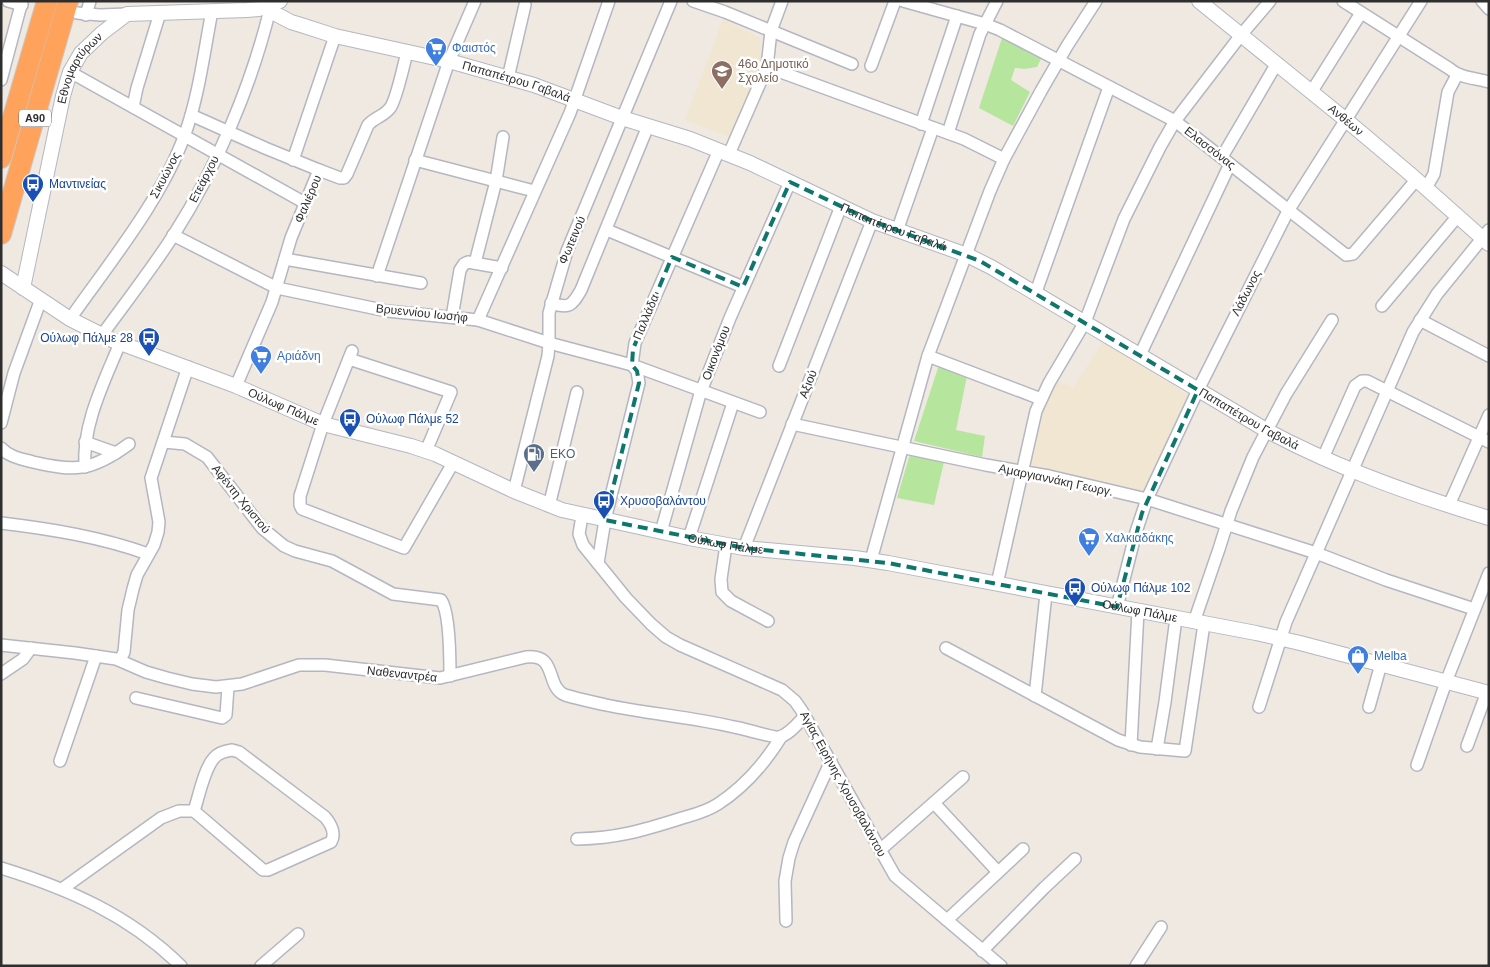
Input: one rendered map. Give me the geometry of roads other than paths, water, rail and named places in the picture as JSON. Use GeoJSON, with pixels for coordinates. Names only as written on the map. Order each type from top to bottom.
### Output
{"type":"FeatureCollection","features":[{"type":"Feature","properties":{"kind":"highway","name":"Α90"},"geometry":{"type":"LineString","coordinates":[[1,158],[47,1]]}},
{"type":"Feature","properties":{"kind":"highway","name":"Α90"},"geometry":{"type":"LineString","coordinates":[[1,234],[77,10]]}},
{"type":"Feature","properties":{"kind":"street"},"geometry":{"type":"LineString","coordinates":[[1,80],[22,3],[8,1]]}},
{"type":"Feature","properties":{"kind":"street"},"geometry":{"type":"LineString","coordinates":[[77,10],[90,1]]}},
{"type":"Feature","properties":{"kind":"street"},"geometry":{"type":"LineString","coordinates":[[377,276],[448,61],[475,1]]}},
{"type":"Feature","properties":{"kind":"street"},"geometry":{"type":"LineString","coordinates":[[478,320],[575,99],[609,1]]}},
{"type":"Feature","properties":{"kind":"street","name":"Φωτεινού"},"geometry":{"type":"LineString","coordinates":[[514,491],[546,367],[551,302],[567,251],[671,1]]}},
{"type":"Feature","properties":{"kind":"street","name":"Παλλάδα"},"geometry":{"type":"LineString","coordinates":[[598,563],[605,520],[639,384],[638,371],[632,365],[635,343],[672,257],[767,67],[771,31],[782,1]]}},
{"type":"Feature","properties":{"kind":"street"},"geometry":{"type":"LineString","coordinates":[[871,66],[895,1]]}},
{"type":"Feature","properties":{"kind":"street","name":"Ελασσόνας"},"geometry":{"type":"LineString","coordinates":[[903,1],[985,24],[1176,121],[1288,211],[1348,256],[1353,254],[1421,183]]}},
{"type":"Feature","properties":{"kind":"street"},"geometry":{"type":"LineString","coordinates":[[948,133],[976,46],[996,4],[983,1]]}},
{"type":"Feature","properties":{"kind":"street"},"geometry":{"type":"LineString","coordinates":[[871,560],[928,356],[990,191],[1004,159],[1058,60],[1096,1]]}},
{"type":"Feature","properties":{"kind":"street","name":"Ανθέων"},"geometry":{"type":"LineString","coordinates":[[1199,1],[1312,91],[1457,216],[1486,237]]}},
{"type":"Feature","properties":{"kind":"street"},"geometry":{"type":"LineString","coordinates":[[997,584],[1032,426],[1041,400],[1084,322],[1124,220],[1156,155],[1176,121],[1241,35],[1270,1]]}},
{"type":"Feature","properties":{"kind":"street"},"geometry":{"type":"LineString","coordinates":[[1343,1],[1457,76],[1466,76],[1489,82]]}},
{"type":"Feature","properties":{"kind":"street","name":"Λάδωνος"},"geometry":{"type":"LineString","coordinates":[[1117,607],[1136,532],[1147,499],[1198,390],[1288,211],[1422,1]]}},
{"type":"Feature","properties":{"kind":"street"},"geometry":{"type":"LineString","coordinates":[[1482,1],[1489,9]]}},
{"type":"Feature","properties":{"kind":"street"},"geometry":{"type":"LineString","coordinates":[[700,2],[852,64]]}},
{"type":"Feature","properties":{"kind":"street"},"geometry":{"type":"LineString","coordinates":[[77,10],[127,14],[160,13],[180,7],[212,11],[276,3]]}},
{"type":"Feature","properties":{"kind":"street","name":"Παπαπέτρου Γαβαλά"},"geometry":{"type":"LineString","coordinates":[[276,3],[274,13],[291,22],[335,36],[448,61],[547,89],[622,118],[724,152],[872,221],[967,255],[1036,292],[1266,430],[1352,470],[1489,518]]}},
{"type":"Feature","properties":{"kind":"street","name":"Ετεάρχου"},"geometry":{"type":"LineString","coordinates":[[102,335],[173,235],[191,206],[228,132],[276,3]]}},
{"type":"Feature","properties":{"kind":"street"},"geometry":{"type":"LineString","coordinates":[[508,78],[526,5]]}},
{"type":"Feature","properties":{"kind":"street","name":"Σικυώνος"},"geometry":{"type":"LineString","coordinates":[[70,319],[155,195],[171,167],[185,136],[191,115],[212,11]]}},
{"type":"Feature","properties":{"kind":"street"},"geometry":{"type":"LineString","coordinates":[[132,107],[160,13]]}},
{"type":"Feature","properties":{"kind":"street"},"geometry":{"type":"LineString","coordinates":[[1312,91],[1361,13]]}},
{"type":"Feature","properties":{"kind":"street","name":"Εθνομαρτύρων"},"geometry":{"type":"LineString","coordinates":[[21,286],[58,114],[70,72],[80,53],[127,14]]}},
{"type":"Feature","properties":{"kind":"street"},"geometry":{"type":"LineString","coordinates":[[921,124],[957,16]]}},
{"type":"Feature","properties":{"kind":"street"},"geometry":{"type":"LineString","coordinates":[[293,160],[335,36]]}},
{"type":"Feature","properties":{"kind":"street","name":"Φαλιέρου"},"geometry":{"type":"LineString","coordinates":[[236,386],[277,288],[284,260],[319,170],[340,178],[344,178],[347,174],[368,125],[386,112],[392,105],[407,52]]}},
{"type":"Feature","properties":{"kind":"street"},"geometry":{"type":"LineString","coordinates":[[1140,355],[1226,160],[1277,63]]}},
{"type":"Feature","properties":{"kind":"street"},"geometry":{"type":"LineString","coordinates":[[767,67],[948,133],[1004,159]]}},
{"type":"Feature","properties":{"kind":"street"},"geometry":{"type":"LineString","coordinates":[[70,72],[305,203]]}},
{"type":"Feature","properties":{"kind":"street"},"geometry":{"type":"LineString","coordinates":[[1421,183],[1434,174],[1448,92],[1457,76]]}},
{"type":"Feature","properties":{"kind":"street"},"geometry":{"type":"LineString","coordinates":[[1036,292],[1109,87]]}},
{"type":"Feature","properties":{"kind":"street"},"geometry":{"type":"LineString","coordinates":[[191,115],[319,170]]}},
{"type":"Feature","properties":{"kind":"street"},"geometry":{"type":"LineString","coordinates":[[551,302],[562,306],[569,306],[575,301],[607,230],[648,126]]}},
{"type":"Feature","properties":{"kind":"street"},"geometry":{"type":"LineString","coordinates":[[897,231],[934,128]]}},
{"type":"Feature","properties":{"kind":"street"},"geometry":{"type":"LineString","coordinates":[[474,263],[496,181],[503,137]]}},
{"type":"Feature","properties":{"kind":"street"},"geometry":{"type":"LineString","coordinates":[[415,160],[534,191]]}},
{"type":"Feature","properties":{"kind":"street","name":"Οικονόμου"},"geometry":{"type":"LineString","coordinates":[[661,532],[701,391],[743,287],[790,182]]}},
{"type":"Feature","properties":{"kind":"street"},"geometry":{"type":"LineString","coordinates":[[778,366],[841,206]]}},
{"type":"Feature","properties":{"kind":"street"},"geometry":{"type":"LineString","coordinates":[[1382,306],[1457,216]]}},
{"type":"Feature","properties":{"kind":"street","name":"Αξιού"},"geometry":{"type":"LineString","coordinates":[[744,548],[872,221]]}},
{"type":"Feature","properties":{"kind":"street"},"geometry":{"type":"LineString","coordinates":[[607,230],[743,287]]}},
{"type":"Feature","properties":{"kind":"street","name":"Βρυεννίου Ιωσήφ"},"geometry":{"type":"LineString","coordinates":[[173,235],[277,288],[387,311],[478,320],[549,343],[632,365],[760,412]]}},
{"type":"Feature","properties":{"kind":"street"},"geometry":{"type":"LineString","coordinates":[[1259,707],[1280,638],[1352,470],[1420,320],[1445,282],[1486,237]]}},
{"type":"Feature","properties":{"kind":"street"},"geometry":{"type":"LineString","coordinates":[[284,260],[421,283]]}},
{"type":"Feature","properties":{"kind":"street"},"geometry":{"type":"LineString","coordinates":[[452,317],[461,268],[465,263],[502,268]]}},
{"type":"Feature","properties":{"kind":"street","name":"Ούλωφ Πάλμε"},"geometry":{"type":"LineString","coordinates":[[1,272],[70,319],[120,343],[236,386],[323,424],[426,451],[549,506],[582,516],[744,548],[871,560],[1280,638],[1488,692]]}},
{"type":"Feature","properties":{"kind":"street"},"geometry":{"type":"LineString","coordinates":[[1,422],[18,358],[41,300]]}},
{"type":"Feature","properties":{"kind":"street"},"geometry":{"type":"LineString","coordinates":[[946,648],[1111,737],[1131,745],[1185,751],[1199,623],[1227,524],[1242,482],[1266,430],[1332,320]]}},
{"type":"Feature","properties":{"kind":"street"},"geometry":{"type":"LineString","coordinates":[[1420,320],[1489,356]]}},
{"type":"Feature","properties":{"kind":"street"},"geometry":{"type":"LineString","coordinates":[[85,467],[85,442],[102,388],[120,343]]}},
{"type":"Feature","properties":{"kind":"street"},"geometry":{"type":"LineString","coordinates":[[426,451],[451,392],[351,355],[323,424],[300,496],[300,505],[305,511],[404,548],[453,463]]}},
{"type":"Feature","properties":{"kind":"street"},"geometry":{"type":"LineString","coordinates":[[928,356],[1041,400]]}},
{"type":"Feature","properties":{"kind":"street"},"geometry":{"type":"LineString","coordinates":[[120,660],[124,652],[128,610],[133,589],[156,539],[159,528],[151,478],[188,367]]}},
{"type":"Feature","properties":{"kind":"street"},"geometry":{"type":"LineString","coordinates":[[1323,458],[1358,382],[1362,380],[1484,440]]}},
{"type":"Feature","properties":{"kind":"street"},"geometry":{"type":"LineString","coordinates":[[549,506],[577,392]]}},
{"type":"Feature","properties":{"kind":"street"},"geometry":{"type":"LineString","coordinates":[[690,538],[733,403]]}},
{"type":"Feature","properties":{"kind":"street"},"geometry":{"type":"LineString","coordinates":[[1449,505],[1484,440],[1489,415]]}},
{"type":"Feature","properties":{"kind":"street","name":"Αμαργιαννάκη Γεωργ."},"geometry":{"type":"LineString","coordinates":[[792,424],[986,466],[1022,471],[1147,499],[1227,524],[1474,609]]}},
{"type":"Feature","properties":{"kind":"street"},"geometry":{"type":"LineString","coordinates":[[85,442],[116,453]]}},
{"type":"Feature","properties":{"kind":"street","name":"Αφέντη Χριστού"},"geometry":{"type":"LineString","coordinates":[[164,442],[185,444],[207,457],[262,528],[284,546],[332,561],[389,593],[398,596],[441,600],[445,609],[450,646],[450,676]]}},
{"type":"Feature","properties":{"kind":"street"},"geometry":{"type":"LineString","coordinates":[[1,448],[13,456],[54,467],[70,469],[85,467],[116,453],[129,444]]}},
{"type":"Feature","properties":{"kind":"street","name":"Αγίας Ειρήνης Χρυσοβαλάντου"},"geometry":{"type":"LineString","coordinates":[[582,516],[579,529],[581,541],[626,598],[651,624],[666,637],[690,650],[782,690],[795,701],[806,716],[897,879],[1001,966]]}},
{"type":"Feature","properties":{"kind":"street"},"geometry":{"type":"LineString","coordinates":[[1,523],[70,534],[117,544],[148,554]]}},
{"type":"Feature","properties":{"kind":"street"},"geometry":{"type":"LineString","coordinates":[[726,545],[721,579],[722,592],[731,601],[768,621]]}},
{"type":"Feature","properties":{"kind":"street"},"geometry":{"type":"LineString","coordinates":[[1417,765],[1446,682],[1489,573]]}},
{"type":"Feature","properties":{"kind":"street"},"geometry":{"type":"LineString","coordinates":[[1035,696],[1046,594]]}},
{"type":"Feature","properties":{"kind":"street"},"geometry":{"type":"LineString","coordinates":[[1131,745],[1138,611]]}},
{"type":"Feature","properties":{"kind":"street"},"geometry":{"type":"LineString","coordinates":[[1157,749],[1166,702],[1176,618]]}},
{"type":"Feature","properties":{"kind":"street","name":"Ναθεναντρέα"},"geometry":{"type":"LineString","coordinates":[[1,645],[120,660],[146,672],[180,681],[199,685],[228,687],[249,682],[290,667],[304,665],[402,673],[434,678],[535,656],[543,660],[548,666],[558,690],[568,695],[634,710],[708,722],[781,737]]}},
{"type":"Feature","properties":{"kind":"street"},"geometry":{"type":"LineString","coordinates":[[1,674],[22,660],[31,648]]}},
{"type":"Feature","properties":{"kind":"street"},"geometry":{"type":"LineString","coordinates":[[60,761],[96,656]]}},
{"type":"Feature","properties":{"kind":"street"},"geometry":{"type":"LineString","coordinates":[[1369,707],[1381,664]]}},
{"type":"Feature","properties":{"kind":"street"},"geometry":{"type":"LineString","coordinates":[[136,698],[222,718],[226,715],[228,687]]}},
{"type":"Feature","properties":{"kind":"street"},"geometry":{"type":"LineString","coordinates":[[1468,746],[1488,692]]}},
{"type":"Feature","properties":{"kind":"street"},"geometry":{"type":"LineString","coordinates":[[577,838],[627,835],[712,808],[734,793],[771,754],[781,737],[806,716]]}},
{"type":"Feature","properties":{"kind":"street"},"geometry":{"type":"LineString","coordinates":[[62,889],[162,818],[179,811],[194,811],[262,870],[268,870],[329,843],[333,838],[329,823],[322,815],[239,752],[232,750],[214,757],[209,766],[194,811]]}},
{"type":"Feature","properties":{"kind":"street"},"geometry":{"type":"LineString","coordinates":[[786,921],[785,881],[788,858],[831,761]]}},
{"type":"Feature","properties":{"kind":"street"},"geometry":{"type":"LineString","coordinates":[[880,850],[964,777]]}},
{"type":"Feature","properties":{"kind":"street"},"geometry":{"type":"LineString","coordinates":[[934,803],[998,872]]}},
{"type":"Feature","properties":{"kind":"street"},"geometry":{"type":"LineString","coordinates":[[948,920],[1023,848]]}},
{"type":"Feature","properties":{"kind":"street"},"geometry":{"type":"LineString","coordinates":[[982,951],[1044,888],[1076,859]]}},
{"type":"Feature","properties":{"kind":"street"},"geometry":{"type":"LineString","coordinates":[[1,868],[62,889],[117,916],[162,948],[181,966]]}},
{"type":"Feature","properties":{"kind":"street"},"geometry":{"type":"LineString","coordinates":[[1136,966],[1161,927]]}},
{"type":"Feature","properties":{"kind":"street"},"geometry":{"type":"LineString","coordinates":[[261,966],[298,934]]}},
{"type":"Feature","properties":{"kind":"place","name":"Φαιστός"},"geometry":{"type":"Point","coordinates":[436,67]}},
{"type":"Feature","properties":{"kind":"place","name":"46ο Δημοτικό Σχολείο"},"geometry":{"type":"Point","coordinates":[722,90]}},
{"type":"Feature","properties":{"kind":"place","name":"Μαντινείας"},"geometry":{"type":"Point","coordinates":[33,203]}},
{"type":"Feature","properties":{"kind":"place","name":"Ούλωφ Πάλμε 28"},"geometry":{"type":"Point","coordinates":[149,357]}},
{"type":"Feature","properties":{"kind":"place","name":"Αριάδνη"},"geometry":{"type":"Point","coordinates":[261,375]}},
{"type":"Feature","properties":{"kind":"place","name":"Ούλωφ Πάλμε 52"},"geometry":{"type":"Point","coordinates":[350,438]}},
{"type":"Feature","properties":{"kind":"place","name":"EKO"},"geometry":{"type":"Point","coordinates":[534,473]}},
{"type":"Feature","properties":{"kind":"place","name":"Χρυσοβαλάντου"},"geometry":{"type":"Point","coordinates":[604,520]}},
{"type":"Feature","properties":{"kind":"place","name":"Χαλκιαδάκης"},"geometry":{"type":"Point","coordinates":[1089,557]}},
{"type":"Feature","properties":{"kind":"place","name":"Ούλωφ Πάλμε 102"},"geometry":{"type":"Point","coordinates":[1075,607]}},
{"type":"Feature","properties":{"kind":"place","name":"Melba"},"geometry":{"type":"Point","coordinates":[1358,675]}}]}
